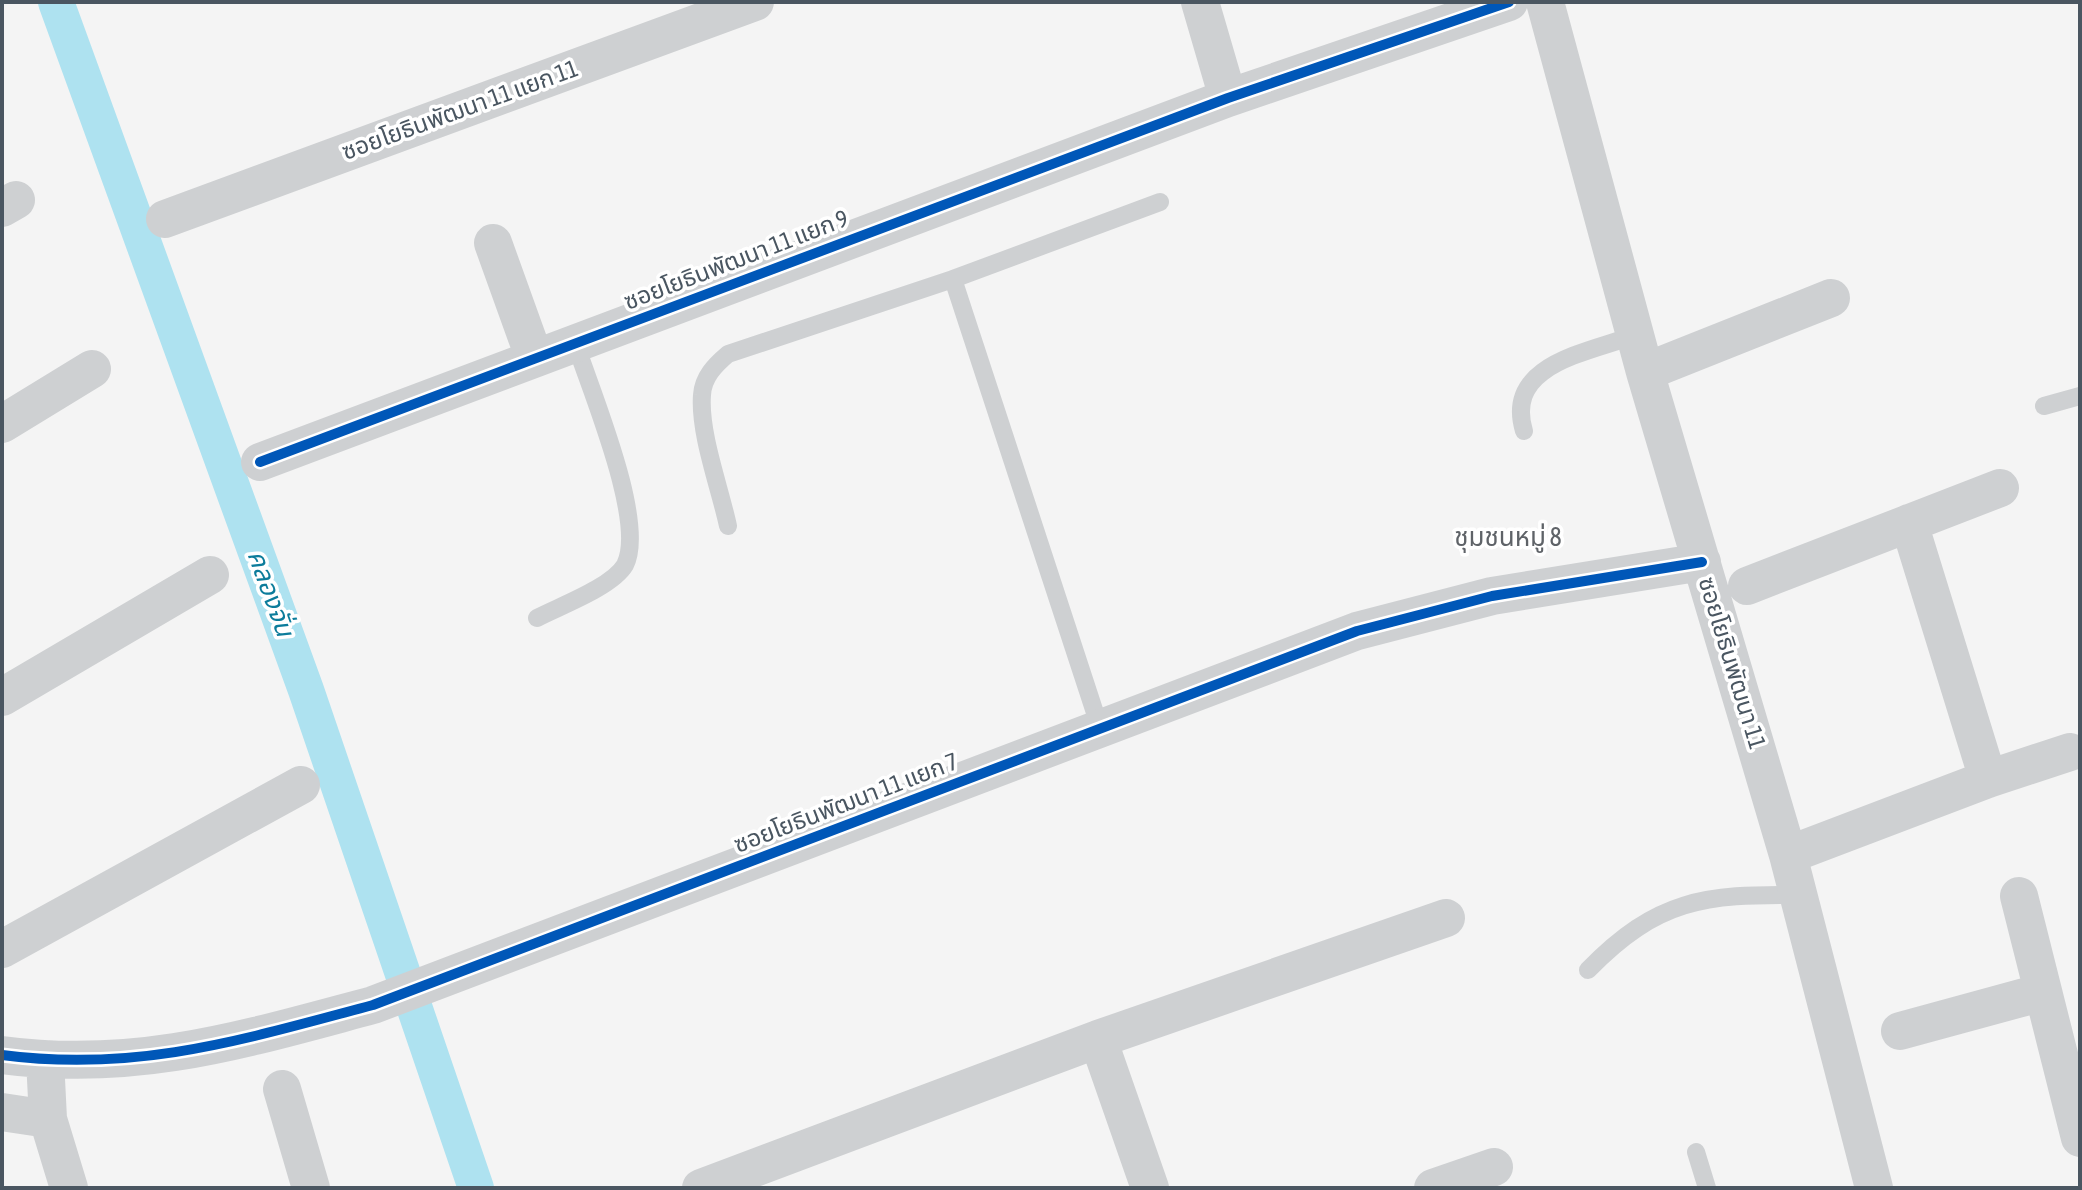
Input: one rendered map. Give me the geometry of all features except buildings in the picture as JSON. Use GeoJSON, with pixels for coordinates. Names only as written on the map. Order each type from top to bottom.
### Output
{"type":"FeatureCollection","features":[{"type":"Feature","properties":{"kind":"street","name":"ซอยโยธินพัฒนา 11 แยก 11"},"geometry":{"type":"LineString","coordinates":[[165,219],[755,2]]}},
{"type":"Feature","properties":{"kind":"street"},"geometry":{"type":"LineString","coordinates":[[1200,2],[1228,98],[1509,2]]}},
{"type":"Feature","properties":{"kind":"street","name":"ซอยโยธินพัฒนา 11"},"geometry":{"type":"LineString","coordinates":[[1545,2],[1645,372],[1788,855],[1874,1188]]}},
{"type":"Feature","properties":{"kind":"street","name":"ซอยโยธินพัฒนา 11 แยก 9"},"geometry":{"type":"LineString","coordinates":[[260,462],[1228,98]]}},
{"type":"Feature","properties":{"kind":"street"},"geometry":{"type":"LineString","coordinates":[[493,243],[534,357]]}},
{"type":"Feature","properties":{"kind":"street"},"geometry":{"type":"LineString","coordinates":[[1645,372],[1831,298]]}},
{"type":"Feature","properties":{"kind":"street"},"geometry":{"type":"LineString","coordinates":[[2,424],[92,369]]}},
{"type":"Feature","properties":{"kind":"street"},"geometry":{"type":"LineString","coordinates":[[1747,586],[2000,488]]}},
{"type":"Feature","properties":{"kind":"street"},"geometry":{"type":"LineString","coordinates":[[1909,523],[1988,779]]}},
{"type":"Feature","properties":{"kind":"street","name":"ซอยโยธินพัฒนา 11 แยก 7"},"geometry":{"type":"LineString","coordinates":[[2,1055],[116,1060],[206,1049],[373,1005],[444,975],[1357,631],[1492,596],[1702,562]]}},
{"type":"Feature","properties":{"kind":"street"},"geometry":{"type":"LineString","coordinates":[[2,697],[210,575]]}},
{"type":"Feature","properties":{"kind":"street"},"geometry":{"type":"LineString","coordinates":[[1788,855],[1988,779],[2070,752]]}},
{"type":"Feature","properties":{"kind":"street"},"geometry":{"type":"LineString","coordinates":[[2,949],[301,785]]}},
{"type":"Feature","properties":{"kind":"street"},"geometry":{"type":"LineString","coordinates":[[2019,896],[2080,1138]]}},
{"type":"Feature","properties":{"kind":"street"},"geometry":{"type":"LineString","coordinates":[[701,1188],[1098,1039],[1446,918]]}},
{"type":"Feature","properties":{"kind":"street"},"geometry":{"type":"LineString","coordinates":[[1900,1031],[2043,992]]}},
{"type":"Feature","properties":{"kind":"street"},"geometry":{"type":"LineString","coordinates":[[1098,1039],[1150,1188]]}},
{"type":"Feature","properties":{"kind":"street"},"geometry":{"type":"LineString","coordinates":[[45,1059],[48,1119],[69,1188]]}},
{"type":"Feature","properties":{"kind":"street"},"geometry":{"type":"LineString","coordinates":[[282,1089],[311,1188]]}},
{"type":"Feature","properties":{"kind":"street"},"geometry":{"type":"LineString","coordinates":[[2,1112],[48,1119]]}},
{"type":"Feature","properties":{"kind":"street"},"geometry":{"type":"LineString","coordinates":[[1433,1188],[1494,1167]]}},
{"type":"Feature","properties":{"kind":"lane"},"geometry":{"type":"LineString","coordinates":[[728,526],[704,422],[701,394],[711,368],[728,354],[953,279],[1160,202]]}},
{"type":"Feature","properties":{"kind":"lane"},"geometry":{"type":"LineString","coordinates":[[953,279],[1100,728]]}},
{"type":"Feature","properties":{"kind":"lane"},"geometry":{"type":"LineString","coordinates":[[1524,431],[1519,402],[1526,386],[1539,372],[1635,335]]}},
{"type":"Feature","properties":{"kind":"lane"},"geometry":{"type":"LineString","coordinates":[[537,618],[612,580],[625,565],[631,541],[628,505],[575,342]]}},
{"type":"Feature","properties":{"kind":"lane"},"geometry":{"type":"LineString","coordinates":[[2044,406],[2080,396]]}},
{"type":"Feature","properties":{"kind":"lane"},"geometry":{"type":"LineString","coordinates":[[1588,970],[1612,946],[1654,917],[1693,900],[1729,894],[1799,895]]}},
{"type":"Feature","properties":{"kind":"lane"},"geometry":{"type":"LineString","coordinates":[[1696,1152],[1707,1188]]}},
{"type":"Feature","properties":{"kind":"waterway","name":"คลองจั่น"},"geometry":{"type":"LineString","coordinates":[[56,2],[306,690],[476,1188]]}},
{"type":"Feature","properties":{"kind":"cycle path"},"geometry":{"type":"LineString","coordinates":[[260,462],[1228,98],[1509,2]]}},
{"type":"Feature","properties":{"kind":"cycle path"},"geometry":{"type":"LineString","coordinates":[[2,1055],[99,1060],[190,1050],[373,1005],[1357,631],[1492,596],[1702,562]]}},
{"type":"Feature","properties":{"kind":"district","name":"ชุมชนหมู่ 8"},"geometry":{"type":"Point","coordinates":[1508,537]}}]}
